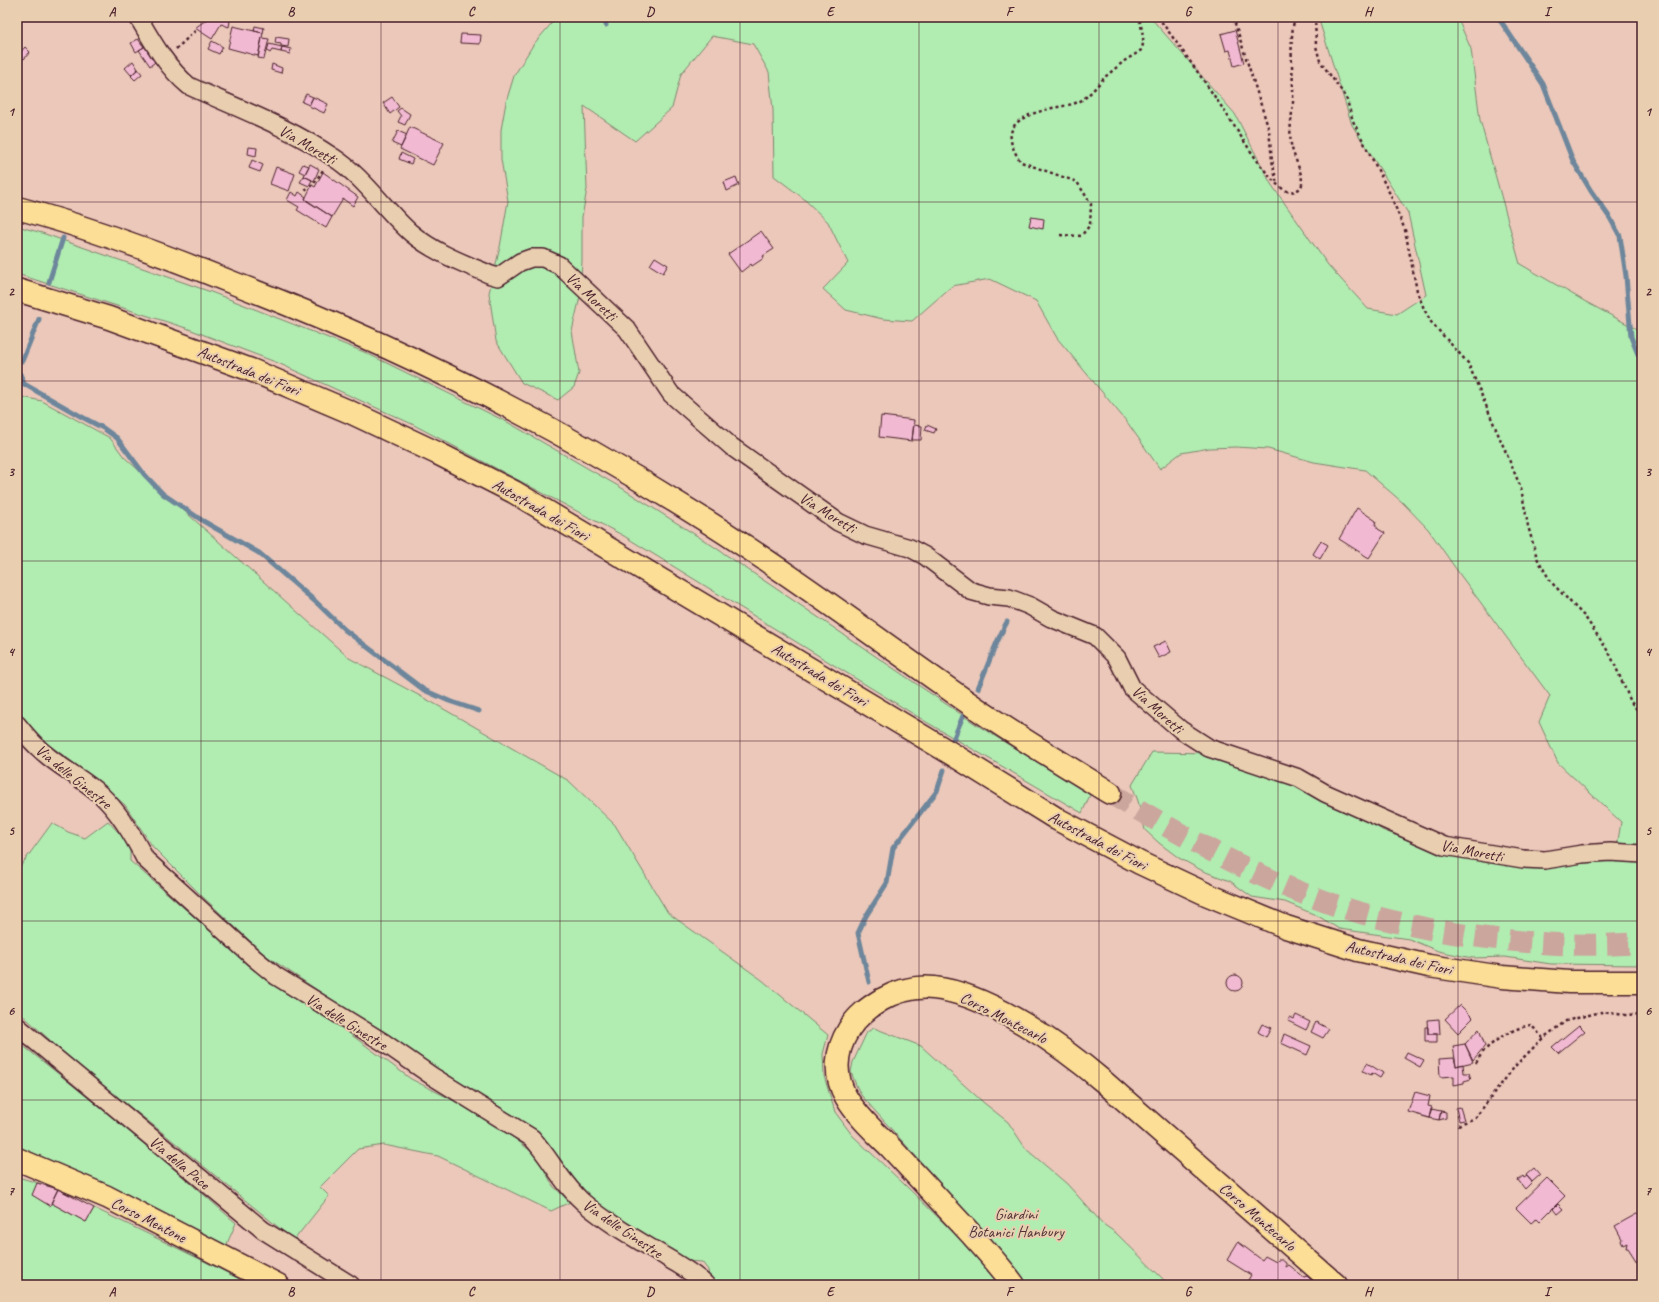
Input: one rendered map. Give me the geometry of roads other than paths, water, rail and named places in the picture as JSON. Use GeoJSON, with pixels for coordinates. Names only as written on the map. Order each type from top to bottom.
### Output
{"type":"FeatureCollection","features":[{"type":"Feature","properties":{"kind":"main road"},"geometry":{"type":"LineString","coordinates":[[17,208],[89,230],[168,257],[304,310],[399,353],[511,407],[684,506],[754,553],[977,709],[1110,793]]}},
{"type":"Feature","properties":{"kind":"main road","name":"Autostrada dei Fiori"},"geometry":{"type":"LineString","coordinates":[[17,290],[109,318],[251,370],[350,412],[493,481],[634,562],[1057,819],[1140,863],[1206,894],[1286,927],[1358,950],[1429,966],[1502,977],[1568,982],[1642,982]]}},
{"type":"Feature","properties":{"kind":"main road","name":"Corso Montecarlo"},"geometry":{"type":"LineString","coordinates":[[1014,1285],[989,1254],[872,1129],[846,1097],[840,1083],[837,1068],[838,1053],[842,1039],[853,1023],[864,1011],[887,997],[916,987],[934,988],[953,992],[980,1001],[1054,1042],[1079,1060],[1336,1285]]}},
{"type":"Feature","properties":{"kind":"main road","name":"Corso Mentone"},"geometry":{"type":"LineString","coordinates":[[17,1159],[107,1197],[278,1285]]}},
{"type":"Feature","properties":{"kind":"street","name":"Via Moretti"},"geometry":{"type":"LineString","coordinates":[[138,17],[153,43],[171,68],[189,86],[311,143],[331,155],[349,169],[411,233],[438,252],[498,277],[520,262],[531,258],[543,258],[559,265],[627,329],[671,394],[732,447],[838,522],[865,535],[910,548],[925,556],[971,591],[989,596],[1009,598],[1030,606],[1051,618],[1095,636],[1117,658],[1132,688],[1181,730],[1209,748],[1299,778],[1325,792],[1444,846],[1523,859],[1545,860],[1582,854],[1610,852],[1642,854]]}},
{"type":"Feature","properties":{"kind":"street","name":"Via delle Ginestre"},"geometry":{"type":"LineString","coordinates":[[17,724],[44,754],[87,784],[110,804],[135,838],[145,858],[254,958],[276,976],[532,1138],[544,1151],[563,1180],[583,1202],[612,1224],[694,1274],[706,1285]]}},
{"type":"Feature","properties":{"kind":"street","name":"Via della Pace"},"geometry":{"type":"LineString","coordinates":[[17,1026],[263,1230],[351,1285]]}},
{"type":"Feature","properties":{"kind":"waterway"},"geometry":{"type":"LineString","coordinates":[[604,17],[606,25]]}},
{"type":"Feature","properties":{"kind":"waterway"},"geometry":{"type":"LineString","coordinates":[[1498,17],[1543,84],[1573,161],[1620,236],[1626,276],[1631,337],[1638,354],[1642,359]]}},
{"type":"Feature","properties":{"kind":"waterway"},"geometry":{"type":"LineString","coordinates":[[49,282],[63,238]]}},
{"type":"Feature","properties":{"kind":"waterway"},"geometry":{"type":"LineString","coordinates":[[22,361],[39,319]]}},
{"type":"Feature","properties":{"kind":"waterway"},"geometry":{"type":"LineString","coordinates":[[20,374],[24,384],[103,428],[117,438],[144,474],[163,494],[203,521],[259,553],[317,603],[345,630],[424,690],[449,701],[479,711]]}},
{"type":"Feature","properties":{"kind":"waterway"},"geometry":{"type":"LineString","coordinates":[[978,688],[995,646],[1007,622]]}},
{"type":"Feature","properties":{"kind":"waterway"},"geometry":{"type":"LineString","coordinates":[[953,740],[963,716]]}},
{"type":"Feature","properties":{"kind":"waterway"},"geometry":{"type":"LineString","coordinates":[[869,982],[858,933],[866,916],[887,883],[893,848],[937,791],[944,770]]}},
{"type":"Feature","properties":{"kind":"tunnel"},"geometry":{"type":"LineString","coordinates":[[1110,793],[1218,854],[1246,868],[1303,893],[1359,912],[1399,923],[1440,931],[1515,941],[1591,945],[1642,943]]}},
{"type":"Feature","properties":{"kind":"park label","name":"Giardini Botanici Hanbury"},"geometry":{"type":"Point","coordinates":[1016,1222]}}]}
